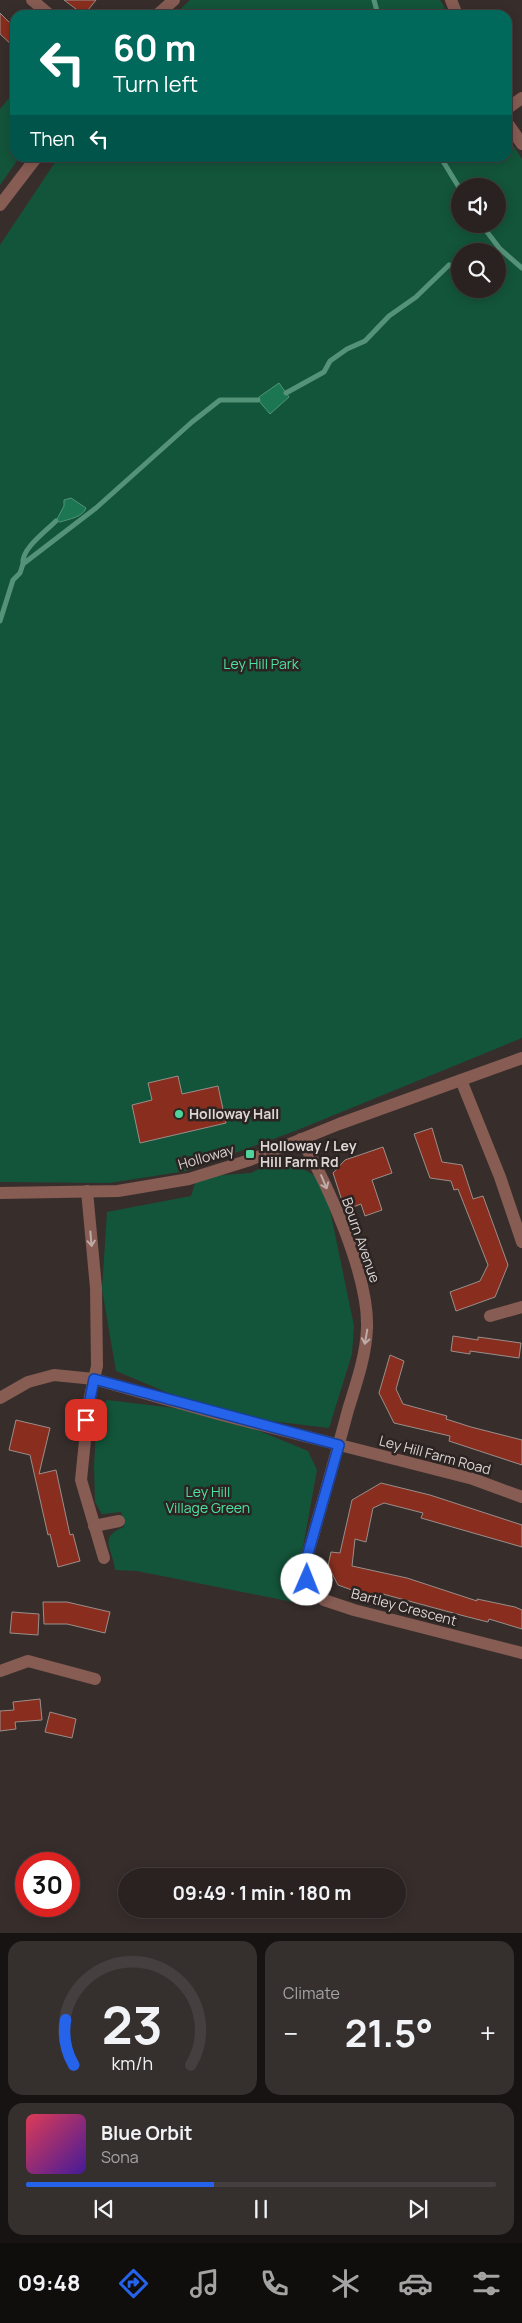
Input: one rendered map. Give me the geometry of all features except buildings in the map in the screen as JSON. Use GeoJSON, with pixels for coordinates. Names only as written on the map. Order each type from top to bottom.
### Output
{"type":"FeatureCollection","features":[{"type":"Feature","properties":{"kind":"street"},"geometry":{"type":"LineString","coordinates":[[32,0],[44,10]]}},
{"type":"Feature","properties":{"kind":"street"},"geometry":{"type":"LineString","coordinates":[[163,10],[174,0]]}},
{"type":"Feature","properties":{"kind":"street"},"geometry":{"type":"LineString","coordinates":[[512,130],[522,144]]}},
{"type":"Feature","properties":{"kind":"street"},"geometry":{"type":"LineString","coordinates":[[0,205],[33,162]]}},
{"type":"Feature","properties":{"kind":"street","name":"Holloway"},"geometry":{"type":"LineString","coordinates":[[0,1193],[118,1191],[189,1180],[250,1160],[301,1139],[522,1058]]}},
{"type":"Feature","properties":{"kind":"street"},"geometry":{"type":"LineString","coordinates":[[462,1080],[500,1177],[522,1242]]}},
{"type":"Feature","properties":{"kind":"street","name":"Bourn Avenue"},"geometry":{"type":"LineString","coordinates":[[301,1139],[318,1167],[343,1228],[364,1292],[367,1328],[361,1366],[339,1445]]}},
{"type":"Feature","properties":{"kind":"street"},"geometry":{"type":"LineString","coordinates":[[87,1191],[96,1288],[97,1366],[84,1439],[80,1480],[104,1558]]}},
{"type":"Feature","properties":{"kind":"street"},"geometry":{"type":"LineString","coordinates":[[490,1316],[522,1307]]}},
{"type":"Feature","properties":{"kind":"street","name":"Ley Hill Farm Road"},"geometry":{"type":"LineString","coordinates":[[0,1398],[28,1382],[54,1375],[94,1379],[473,1479],[522,1497]]}},
{"type":"Feature","properties":{"kind":"street","name":"Bartley Crescent"},"geometry":{"type":"LineString","coordinates":[[339,1445],[307,1557],[307,1580],[324,1600],[354,1610],[522,1653]]}},
{"type":"Feature","properties":{"kind":"street"},"geometry":{"type":"LineString","coordinates":[[94,1526],[119,1521]]}},
{"type":"Feature","properties":{"kind":"street"},"geometry":{"type":"LineString","coordinates":[[0,1671],[28,1661],[95,1679]]}},
{"type":"Feature","properties":{"kind":"green space"},"geometry":{"type":"Polygon","coordinates":[[[190,0],[440,0],[446,10],[179,10],[190,0]]]}},
{"type":"Feature","properties":{"kind":"green space"},"geometry":{"type":"Polygon","coordinates":[[[10,97],[10,162],[16,162],[0,185],[0,109],[10,97]]]}},
{"type":"Feature","properties":{"kind":"green space","name":"Ley Hill Park"},"geometry":{"type":"Polygon","coordinates":[[[512,143],[522,159],[522,1038],[295,1131],[186,1171],[109,1183],[0,1182],[0,245],[55,162],[512,162],[512,143]]]}},
{"type":"Feature","properties":{"kind":"green space","name":"Ley Hill Village Green"},"geometry":{"type":"Polygon","coordinates":[[[275,1161],[293,1163],[324,1181],[354,1326],[352,1354],[329,1428],[221,1415],[308,1451],[317,1470],[293,1602],[137,1571],[115,1570],[109,1539],[116,1531],[124,1527],[121,1512],[102,1514],[95,1502],[94,1466],[97,1411],[107,1400],[216,1413],[116,1371],[102,1289],[107,1212],[191,1196],[197,1177],[251,1173],[275,1161]]]}},
{"type":"Feature","properties":{"kind":"shaded area"},"geometry":{"type":"Polygon","coordinates":[[[279,383],[289,397],[270,414],[258,400],[259,397],[279,383]]]}},
{"type":"Feature","properties":{"kind":"shaded area"},"geometry":{"type":"Polygon","coordinates":[[[71,498],[86,508],[79,516],[60,522],[56,521],[64,506],[64,500],[71,498]]]}},
{"type":"Feature","properties":{"kind":"waterway"},"geometry":{"type":"LineString","coordinates":[[374,0],[377,10]]}},
{"type":"Feature","properties":{"kind":"waterway"},"geometry":{"type":"LineString","coordinates":[[443,162],[453,178]]}},
{"type":"Feature","properties":{"kind":"waterway"},"geometry":{"type":"LineString","coordinates":[[488,233],[500,249],[522,268]]}},
{"type":"Feature","properties":{"kind":"waterway"},"geometry":{"type":"LineString","coordinates":[[286,393],[324,372],[330,361],[347,349],[365,341],[389,316],[416,297],[449,265]]}},
{"type":"Feature","properties":{"kind":"waterway"},"geometry":{"type":"LineString","coordinates":[[0,621],[13,580],[20,573],[23,564],[96,508],[192,422],[220,400],[258,400]]}},
{"type":"Feature","properties":{"kind":"waterway"},"geometry":{"type":"LineString","coordinates":[[23,564],[26,552],[40,535],[56,521]]}},
{"type":"Feature","properties":{"kind":"place","name":"Holloway Hall"},"geometry":{"type":"Point","coordinates":[179,1114]}},
{"type":"Feature","properties":{"kind":"place","name":"Holloway / Ley Hill Farm Rd"},"geometry":{"type":"Point","coordinates":[250,1154]}},
{"type":"Feature","properties":{"kind":"route"},"geometry":{"type":"LineString","coordinates":[[86,1420],[94,1379],[218,1414],[339,1445],[307,1557],[307,1580]]}}]}
